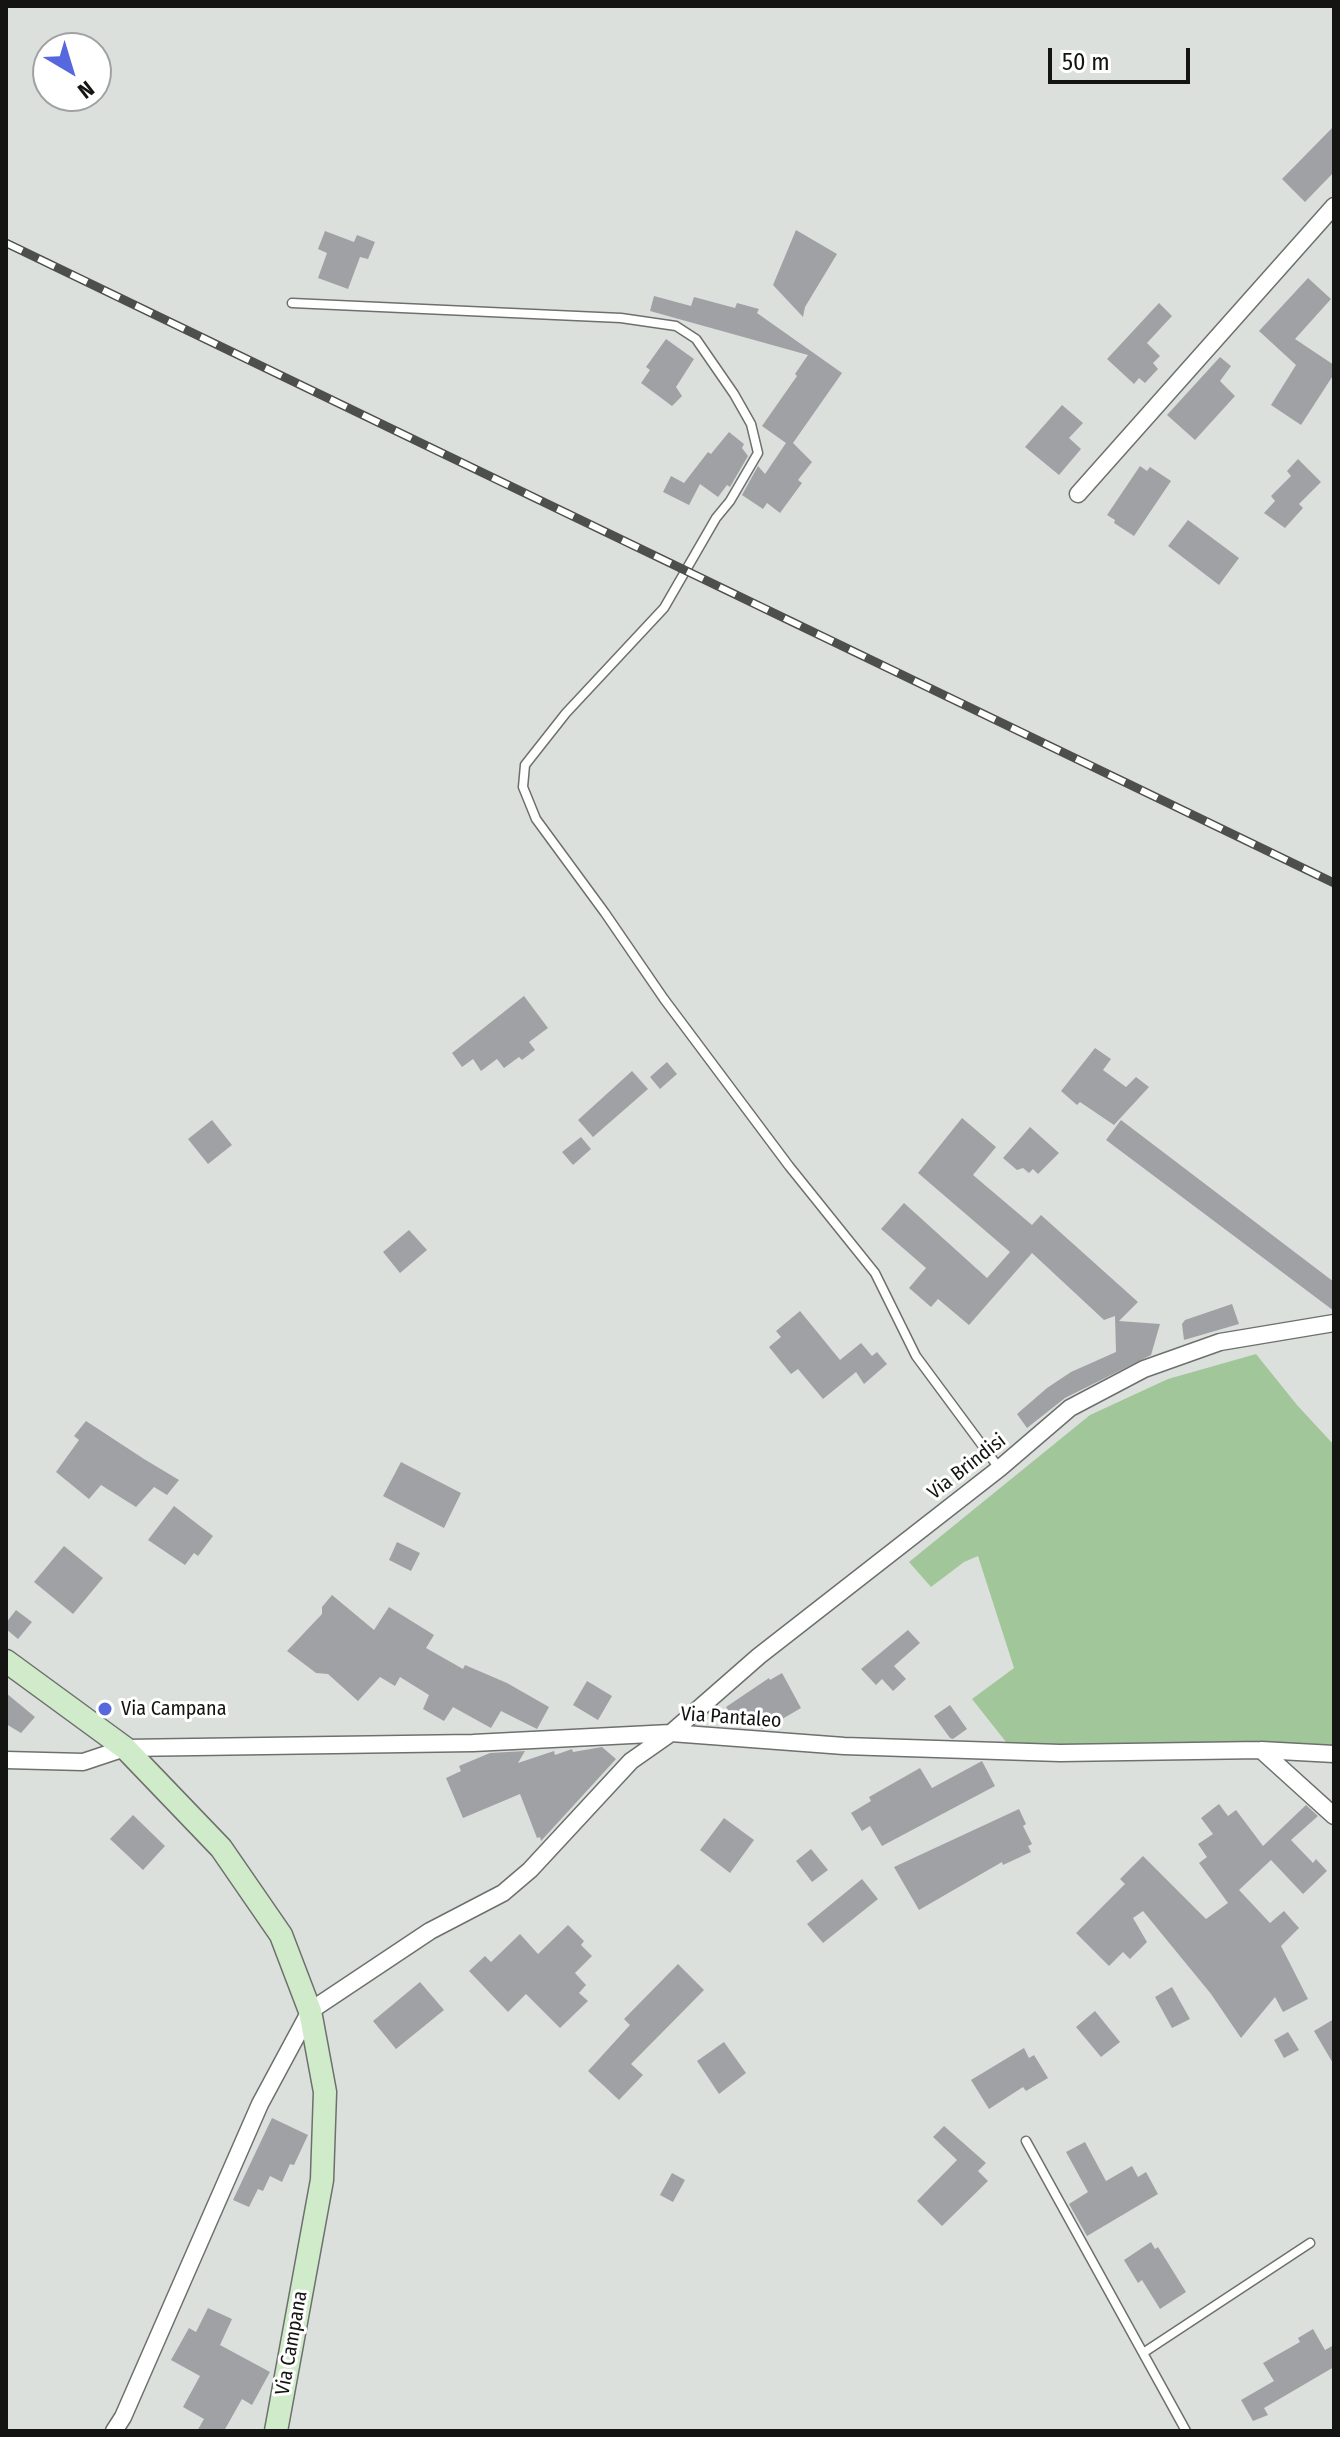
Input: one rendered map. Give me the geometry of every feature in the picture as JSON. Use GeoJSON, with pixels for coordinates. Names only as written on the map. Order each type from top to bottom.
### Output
{"type":"FeatureCollection","features":[{"type":"Feature","properties":{"kind":"main road","name":"Via Campana"},"geometry":{"type":"LineString","coordinates":[[6,1661],[125,1748],[221,1848],[281,1935],[310,2011],[325,2092],[322,2180],[276,2431]]}},
{"type":"Feature","properties":{"kind":"street"},"geometry":{"type":"LineString","coordinates":[[1078,494],[1334,206]]}},
{"type":"Feature","properties":{"kind":"street","name":"Via Brindisi"},"geometry":{"type":"LineString","coordinates":[[310,2011],[430,1931],[503,1893],[530,1870],[631,1761],[671,1733],[759,1656],[1000,1468],[1070,1408],[1144,1369],[1220,1342],[1334,1323]]}},
{"type":"Feature","properties":{"kind":"street","name":"Via Pantaleo"},"geometry":{"type":"LineString","coordinates":[[6,1760],[83,1762],[125,1748],[473,1743],[671,1733],[844,1746],[1060,1753],[1261,1750],[1334,1754]]}},
{"type":"Feature","properties":{"kind":"street"},"geometry":{"type":"LineString","coordinates":[[1261,1750],[1334,1816]]}},
{"type":"Feature","properties":{"kind":"street"},"geometry":{"type":"LineString","coordinates":[[114,2431],[123,2417],[260,2104],[310,2011]]}},
{"type":"Feature","properties":{"kind":"lane"},"geometry":{"type":"LineString","coordinates":[[292,303],[621,318],[676,326],[696,339],[734,394],[751,424],[758,453],[664,608],[566,713],[525,765],[523,787],[536,819],[664,999],[789,1166],[875,1273],[916,1356],[1000,1468]]}},
{"type":"Feature","properties":{"kind":"lane"},"geometry":{"type":"LineString","coordinates":[[1026,2141],[1186,2431]]}},
{"type":"Feature","properties":{"kind":"lane"},"geometry":{"type":"LineString","coordinates":[[1143,2353],[1310,2243]]}},
{"type":"Feature","properties":{"kind":"green space"},"geometry":{"type":"Polygon","coordinates":[[[1256,1354],[1334,1445],[1334,1747],[1010,1747],[972,1699],[1014,1668],[978,1556],[964,1562],[931,1587],[909,1562],[1090,1415],[1168,1379],[1256,1354]]]}},
{"type":"Feature","properties":{"kind":"building"},"geometry":{"type":"Polygon","coordinates":[[[1334,126],[1334,172],[1305,202],[1282,179],[1334,126]]]}},
{"type":"Feature","properties":{"kind":"building"},"geometry":{"type":"Polygon","coordinates":[[[796,230],[837,254],[805,307],[803,317],[773,285],[796,230]]]}},
{"type":"Feature","properties":{"kind":"building"},"geometry":{"type":"Polygon","coordinates":[[[325,231],[354,242],[357,235],[375,242],[368,259],[360,257],[348,289],[318,278],[327,253],[318,249],[325,231]]]}},
{"type":"Feature","properties":{"kind":"building"},"geometry":{"type":"Polygon","coordinates":[[[1308,278],[1331,299],[1295,339],[1334,365],[1334,374],[1301,425],[1271,405],[1296,365],[1259,331],[1308,278]]]}},
{"type":"Feature","properties":{"kind":"building"},"geometry":{"type":"Polygon","coordinates":[[[654,296],[691,306],[694,297],[735,308],[737,303],[759,309],[757,313],[842,373],[793,443],[812,462],[798,480],[802,483],[780,513],[767,503],[763,509],[742,495],[758,466],[765,474],[786,443],[762,426],[808,355],[650,311],[654,296]]]}},
{"type":"Feature","properties":{"kind":"building"},"geometry":{"type":"Polygon","coordinates":[[[1159,303],[1172,316],[1147,343],[1160,356],[1153,363],[1158,369],[1145,383],[1139,378],[1134,384],[1107,359],[1159,303]]]}},
{"type":"Feature","properties":{"kind":"building"},"geometry":{"type":"Polygon","coordinates":[[[666,339],[694,359],[676,387],[682,396],[672,406],[641,383],[650,370],[646,367],[666,339]]]}},
{"type":"Feature","properties":{"kind":"building"},"geometry":{"type":"Polygon","coordinates":[[[1220,357],[1231,366],[1220,381],[1235,396],[1195,440],[1167,415],[1220,357]]]}},
{"type":"Feature","properties":{"kind":"building"},"geometry":{"type":"Polygon","coordinates":[[[1062,405],[1083,423],[1069,438],[1081,449],[1059,475],[1025,447],[1062,405]]]}},
{"type":"Feature","properties":{"kind":"building"},"geometry":{"type":"Polygon","coordinates":[[[729,432],[744,444],[742,448],[748,456],[730,487],[727,485],[718,497],[700,484],[689,505],[663,492],[671,476],[684,483],[708,452],[711,454],[729,432]]]}},
{"type":"Feature","properties":{"kind":"building"},"geometry":{"type":"Polygon","coordinates":[[[1298,459],[1321,482],[1299,504],[1303,508],[1285,528],[1264,513],[1275,501],[1271,496],[1291,476],[1287,471],[1298,459]]]}},
{"type":"Feature","properties":{"kind":"building"},"geometry":{"type":"Polygon","coordinates":[[[1140,466],[1147,471],[1150,467],[1171,481],[1134,536],[1107,515],[1140,466]]]}},
{"type":"Feature","properties":{"kind":"building"},"geometry":{"type":"Polygon","coordinates":[[[1188,520],[1239,558],[1219,585],[1168,546],[1188,520]]]}},
{"type":"Feature","properties":{"kind":"building"},"geometry":{"type":"Polygon","coordinates":[[[524,996],[548,1028],[529,1042],[535,1050],[504,1068],[497,1059],[481,1071],[473,1059],[462,1067],[452,1053],[524,996]]]}},
{"type":"Feature","properties":{"kind":"building"},"geometry":{"type":"Polygon","coordinates":[[[1095,1048],[1111,1059],[1103,1070],[1126,1087],[1136,1077],[1149,1087],[1114,1125],[1080,1102],[1077,1105],[1061,1091],[1095,1048]]]}},
{"type":"Feature","properties":{"kind":"building"},"geometry":{"type":"Polygon","coordinates":[[[667,1062],[677,1074],[660,1089],[650,1077],[667,1062]]]}},
{"type":"Feature","properties":{"kind":"building"},"geometry":{"type":"Polygon","coordinates":[[[632,1071],[648,1089],[593,1137],[578,1120],[632,1071]]]}},
{"type":"Feature","properties":{"kind":"building"},"geometry":{"type":"Polygon","coordinates":[[[962,1118],[996,1147],[973,1175],[1032,1225],[1041,1215],[1138,1302],[1119,1321],[1160,1324],[1151,1355],[1065,1398],[1027,1428],[1017,1414],[1047,1388],[1071,1372],[1116,1352],[1115,1316],[1104,1320],[1032,1253],[969,1325],[938,1299],[931,1307],[909,1288],[926,1268],[881,1229],[904,1203],[987,1278],[1010,1252],[918,1173],[962,1118]]]}},
{"type":"Feature","properties":{"kind":"building"},"geometry":{"type":"Polygon","coordinates":[[[212,1120],[232,1145],[208,1164],[188,1139],[212,1120]]]}},
{"type":"Feature","properties":{"kind":"building"},"geometry":{"type":"Polygon","coordinates":[[[1121,1120],[1334,1282],[1334,1311],[1106,1140],[1121,1120]]]}},
{"type":"Feature","properties":{"kind":"building"},"geometry":{"type":"Polygon","coordinates":[[[1030,1127],[1059,1153],[1038,1174],[1033,1169],[1029,1173],[1023,1168],[1017,1170],[1003,1158],[1030,1127]]]}},
{"type":"Feature","properties":{"kind":"building"},"geometry":{"type":"Polygon","coordinates":[[[581,1137],[591,1149],[573,1165],[562,1152],[581,1137]]]}},
{"type":"Feature","properties":{"kind":"building"},"geometry":{"type":"Polygon","coordinates":[[[409,1230],[427,1250],[400,1273],[383,1252],[409,1230]]]}},
{"type":"Feature","properties":{"kind":"building"},"geometry":{"type":"Polygon","coordinates":[[[1232,1304],[1239,1324],[1184,1340],[1182,1324],[1185,1320],[1232,1304]]]}},
{"type":"Feature","properties":{"kind":"building"},"geometry":{"type":"Polygon","coordinates":[[[800,1311],[840,1360],[861,1343],[872,1356],[877,1352],[887,1364],[864,1384],[856,1372],[823,1399],[798,1369],[791,1374],[769,1347],[781,1337],[776,1331],[800,1311]]]}},
{"type":"Feature","properties":{"kind":"building"},"geometry":{"type":"Polygon","coordinates":[[[86,1421],[179,1480],[167,1495],[154,1487],[136,1507],[101,1485],[89,1499],[56,1472],[79,1440],[74,1436],[86,1421]]]}},
{"type":"Feature","properties":{"kind":"building"},"geometry":{"type":"Polygon","coordinates":[[[401,1462],[461,1493],[444,1528],[383,1496],[401,1462]]]}},
{"type":"Feature","properties":{"kind":"building"},"geometry":{"type":"Polygon","coordinates":[[[174,1506],[213,1536],[198,1556],[194,1553],[185,1565],[148,1540],[174,1506]]]}},
{"type":"Feature","properties":{"kind":"building"},"geometry":{"type":"Polygon","coordinates":[[[397,1542],[420,1553],[411,1571],[389,1560],[397,1542]]]}},
{"type":"Feature","properties":{"kind":"building"},"geometry":{"type":"Polygon","coordinates":[[[64,1546],[103,1578],[73,1614],[34,1582],[64,1546]]]}},
{"type":"Feature","properties":{"kind":"building"},"geometry":{"type":"Polygon","coordinates":[[[332,1595],[374,1630],[389,1607],[434,1635],[426,1648],[463,1669],[465,1665],[507,1683],[549,1707],[537,1729],[501,1711],[491,1728],[453,1707],[444,1721],[423,1709],[429,1695],[400,1677],[395,1686],[380,1677],[358,1701],[328,1674],[316,1673],[287,1651],[322,1614],[322,1607],[332,1595]]]}},
{"type":"Feature","properties":{"kind":"building"},"geometry":{"type":"Polygon","coordinates":[[[16,1610],[32,1622],[18,1639],[6,1629],[6,1623],[16,1610]]]}},
{"type":"Feature","properties":{"kind":"building"},"geometry":{"type":"Polygon","coordinates":[[[908,1630],[920,1643],[894,1666],[906,1679],[893,1691],[882,1679],[876,1685],[861,1669],[908,1630]]]}},
{"type":"Feature","properties":{"kind":"building"},"geometry":{"type":"Polygon","coordinates":[[[782,1673],[801,1708],[765,1729],[759,1729],[752,1719],[740,1727],[726,1707],[769,1678],[782,1673]]]}},
{"type":"Feature","properties":{"kind":"building"},"geometry":{"type":"Polygon","coordinates":[[[587,1681],[612,1696],[598,1720],[573,1705],[587,1681]]]}},
{"type":"Feature","properties":{"kind":"building"},"geometry":{"type":"Polygon","coordinates":[[[6,1693],[35,1717],[21,1733],[6,1724],[6,1693]]]}},
{"type":"Feature","properties":{"kind":"building"},"geometry":{"type":"Polygon","coordinates":[[[950,1705],[967,1729],[953,1739],[934,1716],[950,1705]]]}},
{"type":"Feature","properties":{"kind":"building"},"geometry":{"type":"Polygon","coordinates":[[[602,1747],[616,1759],[541,1841],[540,1837],[537,1838],[520,1794],[463,1818],[446,1778],[461,1771],[459,1766],[490,1753],[525,1751],[518,1763],[554,1751],[555,1755],[572,1749],[573,1752],[602,1747]]]}},
{"type":"Feature","properties":{"kind":"building"},"geometry":{"type":"Polygon","coordinates":[[[982,1761],[995,1786],[882,1846],[870,1826],[862,1831],[851,1813],[871,1801],[869,1797],[920,1768],[932,1788],[982,1761]]]}},
{"type":"Feature","properties":{"kind":"building"},"geometry":{"type":"Polygon","coordinates":[[[1219,1804],[1228,1816],[1236,1810],[1263,1846],[1306,1805],[1318,1816],[1291,1840],[1313,1863],[1316,1859],[1327,1871],[1303,1894],[1271,1860],[1239,1890],[1270,1923],[1284,1911],[1299,1928],[1281,1946],[1308,1999],[1283,2012],[1275,1997],[1241,2038],[1211,1994],[1143,1911],[1133,1918],[1147,1942],[1130,1959],[1123,1952],[1109,1966],[1076,1933],[1125,1884],[1120,1879],[1143,1856],[1206,1919],[1228,1903],[1199,1863],[1207,1857],[1198,1844],[1213,1834],[1201,1818],[1219,1804]]]}},
{"type":"Feature","properties":{"kind":"building"},"geometry":{"type":"Polygon","coordinates":[[[1019,1809],[1032,1844],[1028,1846],[1031,1852],[1003,1865],[1002,1862],[919,1910],[894,1867],[1019,1809]]]}},
{"type":"Feature","properties":{"kind":"building"},"geometry":{"type":"Polygon","coordinates":[[[133,1815],[165,1846],[143,1870],[110,1839],[133,1815]]]}},
{"type":"Feature","properties":{"kind":"building"},"geometry":{"type":"Polygon","coordinates":[[[724,1818],[754,1840],[730,1873],[700,1850],[724,1818]]]}},
{"type":"Feature","properties":{"kind":"building"},"geometry":{"type":"Polygon","coordinates":[[[811,1849],[828,1870],[812,1882],[796,1861],[811,1849]]]}},
{"type":"Feature","properties":{"kind":"building"},"geometry":{"type":"Polygon","coordinates":[[[862,1879],[878,1899],[823,1943],[807,1924],[862,1879]]]}},
{"type":"Feature","properties":{"kind":"building"},"geometry":{"type":"Polygon","coordinates":[[[568,1925],[584,1941],[581,1945],[592,1956],[575,1973],[586,1985],[579,1993],[588,2001],[560,2028],[526,1994],[508,2012],[469,1971],[485,1956],[491,1962],[520,1934],[538,1954],[568,1925]]]}},
{"type":"Feature","properties":{"kind":"building"},"geometry":{"type":"Polygon","coordinates":[[[678,1964],[704,1990],[631,2064],[643,2075],[619,2100],[588,2071],[630,2025],[624,2019],[678,1964]]]}},
{"type":"Feature","properties":{"kind":"building"},"geometry":{"type":"Polygon","coordinates":[[[420,1982],[444,2010],[396,2049],[373,2021],[420,1982]]]}},
{"type":"Feature","properties":{"kind":"building"},"geometry":{"type":"Polygon","coordinates":[[[1172,1987],[1190,2019],[1172,2028],[1155,1997],[1172,1987]]]}},
{"type":"Feature","properties":{"kind":"building"},"geometry":{"type":"Polygon","coordinates":[[[1095,2011],[1120,2042],[1101,2057],[1076,2027],[1095,2011]]]}},
{"type":"Feature","properties":{"kind":"building"},"geometry":{"type":"Polygon","coordinates":[[[1334,2019],[1334,2065],[1314,2031],[1334,2019]]]}},
{"type":"Feature","properties":{"kind":"building"},"geometry":{"type":"Polygon","coordinates":[[[1288,2032],[1299,2050],[1284,2058],[1274,2040],[1288,2032]]]}},
{"type":"Feature","properties":{"kind":"building"},"geometry":{"type":"Polygon","coordinates":[[[724,2042],[746,2073],[719,2094],[697,2061],[724,2042]]]}},
{"type":"Feature","properties":{"kind":"building"},"geometry":{"type":"Polygon","coordinates":[[[1024,2048],[1029,2058],[1034,2055],[1048,2078],[1026,2091],[1023,2087],[989,2109],[971,2080],[1024,2048]]]}},
{"type":"Feature","properties":{"kind":"building"},"geometry":{"type":"Polygon","coordinates":[[[272,2118],[308,2135],[282,2182],[270,2176],[263,2191],[258,2189],[249,2207],[233,2200],[272,2118]]]}},
{"type":"Feature","properties":{"kind":"building"},"geometry":{"type":"Polygon","coordinates":[[[944,2126],[986,2163],[978,2171],[988,2181],[942,2226],[917,2201],[957,2160],[933,2137],[944,2126]]]}},
{"type":"Feature","properties":{"kind":"building"},"geometry":{"type":"Polygon","coordinates":[[[1085,2142],[1106,2181],[1132,2166],[1138,2177],[1146,2172],[1158,2194],[1087,2236],[1069,2204],[1088,2192],[1066,2152],[1085,2142]]]}},
{"type":"Feature","properties":{"kind":"building"},"geometry":{"type":"Polygon","coordinates":[[[672,2173],[685,2180],[673,2202],[660,2195],[672,2173]]]}},
{"type":"Feature","properties":{"kind":"building"},"geometry":{"type":"Polygon","coordinates":[[[1151,2242],[1155,2249],[1158,2247],[1186,2292],[1160,2309],[1142,2280],[1138,2283],[1124,2260],[1151,2242]]]}},
{"type":"Feature","properties":{"kind":"building"},"geometry":{"type":"Polygon","coordinates":[[[208,2308],[232,2319],[220,2345],[270,2372],[252,2405],[242,2399],[224,2431],[197,2431],[204,2419],[183,2407],[200,2376],[171,2360],[189,2328],[196,2332],[208,2308]]]}},
{"type":"Feature","properties":{"kind":"building"},"geometry":{"type":"Polygon","coordinates":[[[1313,2329],[1325,2350],[1334,2345],[1334,2367],[1264,2408],[1268,2415],[1253,2421],[1241,2400],[1274,2381],[1263,2363],[1300,2342],[1298,2338],[1313,2329]]]}},
{"type":"Feature","properties":{"kind":"railway"},"geometry":{"type":"LineString","coordinates":[[6,243],[1334,883]]}},
{"type":"Feature","properties":{"kind":"place","name":"Via Campana"},"geometry":{"type":"Point","coordinates":[105,1709]}}]}
